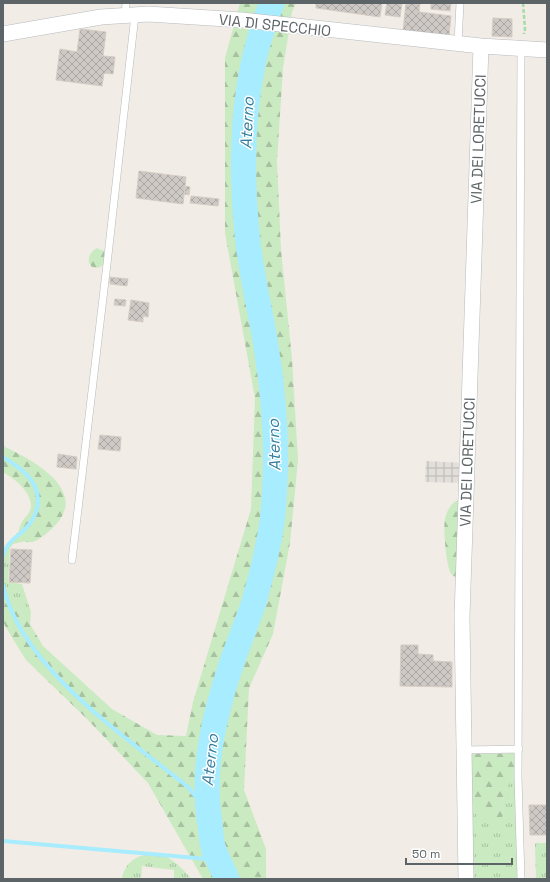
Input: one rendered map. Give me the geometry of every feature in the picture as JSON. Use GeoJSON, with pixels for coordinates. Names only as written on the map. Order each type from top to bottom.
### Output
{"type":"FeatureCollection","features":[{"type":"Feature","properties":{"kind":"street","name":"VIA DI SPECCHIO"},"geometry":{"type":"LineString","coordinates":[[3,34],[128,11],[158,15],[242,20],[481,46],[547,50]]}},
{"type":"Feature","properties":{"kind":"street","name":"VIA DEI LORETUCCI"},"geometry":{"type":"LineString","coordinates":[[466,879],[462,617],[481,46]]}},
{"type":"Feature","properties":{"kind":"lane"},"geometry":{"type":"LineString","coordinates":[[458,43],[460,3]]}},
{"type":"Feature","properties":{"kind":"lane"},"geometry":{"type":"LineString","coordinates":[[72,560],[107,264],[128,11]]}},
{"type":"Feature","properties":{"kind":"lane"},"geometry":{"type":"LineString","coordinates":[[521,49],[519,750],[521,879]]}},
{"type":"Feature","properties":{"kind":"lane"},"geometry":{"type":"LineString","coordinates":[[464,750],[519,750]]}},
{"type":"Feature","properties":{"kind":"path"},"geometry":{"type":"LineString","coordinates":[[521,49],[525,29],[523,3]]}},
{"type":"Feature","properties":{"kind":"shaded area"},"geometry":{"type":"Polygon","coordinates":[[[426,461],[464,463],[464,483],[425,482],[426,461]]]}},
{"type":"Feature","properties":{"kind":"green space"},"geometry":{"type":"Polygon","coordinates":[[[240,3],[296,3],[292,12],[283,68],[277,161],[281,250],[292,359],[298,460],[290,543],[273,634],[249,688],[244,790],[266,849],[266,879],[203,879],[148,783],[87,719],[26,660],[5,626],[3,620],[3,607],[6,604],[11,603],[15,606],[30,624],[43,646],[112,709],[157,735],[186,736],[193,702],[251,509],[255,398],[225,233],[225,58],[240,3]]]}},
{"type":"Feature","properties":{"kind":"green space"},"geometry":{"type":"Polygon","coordinates":[[[97,248],[104,251],[104,264],[95,268],[92,267],[89,260],[92,252],[97,248]]]}},
{"type":"Feature","properties":{"kind":"green space"},"geometry":{"type":"Polygon","coordinates":[[[3,446],[45,470],[56,481],[63,492],[66,505],[61,518],[38,540],[26,542],[19,534],[20,526],[30,511],[31,504],[23,487],[3,472],[3,446]]]}},
{"type":"Feature","properties":{"kind":"green space"},"geometry":{"type":"Polygon","coordinates":[[[459,499],[461,577],[456,577],[452,575],[448,565],[444,530],[448,510],[459,499]]]}},
{"type":"Feature","properties":{"kind":"green space"},"geometry":{"type":"Polygon","coordinates":[[[19,531],[20,537],[26,541],[13,544],[10,548],[8,582],[22,584],[31,612],[30,624],[15,606],[6,604],[3,607],[3,549],[19,531]]]}},
{"type":"Feature","properties":{"kind":"green space"},"geometry":{"type":"Polygon","coordinates":[[[472,753],[516,753],[516,776],[508,784],[503,800],[503,816],[497,821],[489,820],[472,806],[472,753]]]}},
{"type":"Feature","properties":{"kind":"green space"},"geometry":{"type":"Polygon","coordinates":[[[516,776],[519,879],[471,879],[472,806],[489,819],[503,816],[504,794],[508,784],[516,776]]]}},
{"type":"Feature","properties":{"kind":"green space"},"geometry":{"type":"Polygon","coordinates":[[[535,843],[547,843],[547,879],[536,879],[535,843]]]}},
{"type":"Feature","properties":{"kind":"green space"},"geometry":{"type":"Polygon","coordinates":[[[157,853],[176,863],[191,879],[174,879],[174,870],[142,866],[141,879],[122,879],[126,867],[134,859],[157,853]]]}},
{"type":"Feature","properties":{"kind":"building"},"geometry":{"type":"Polygon","coordinates":[[[316,3],[382,3],[380,17],[316,8],[316,3]]]}},
{"type":"Feature","properties":{"kind":"building"},"geometry":{"type":"Polygon","coordinates":[[[387,3],[402,3],[400,17],[385,15],[387,3]]]}},
{"type":"Feature","properties":{"kind":"building"},"geometry":{"type":"Polygon","coordinates":[[[406,3],[420,3],[419,12],[451,16],[449,36],[403,31],[406,3]]]}},
{"type":"Feature","properties":{"kind":"building"},"geometry":{"type":"Polygon","coordinates":[[[431,3],[451,3],[450,11],[431,9],[431,3]]]}},
{"type":"Feature","properties":{"kind":"building"},"geometry":{"type":"Polygon","coordinates":[[[493,18],[512,19],[512,37],[492,36],[493,18]]]}},
{"type":"Feature","properties":{"kind":"building"},"geometry":{"type":"Polygon","coordinates":[[[80,29],[106,32],[103,56],[115,57],[113,74],[104,73],[102,86],[56,80],[60,49],[77,52],[80,29]]]}},
{"type":"Feature","properties":{"kind":"building"},"geometry":{"type":"Polygon","coordinates":[[[139,171],[186,177],[183,204],[136,198],[139,171]]]}},
{"type":"Feature","properties":{"kind":"building"},"geometry":{"type":"Polygon","coordinates":[[[185,186],[190,187],[189,195],[184,194],[185,186]]]}},
{"type":"Feature","properties":{"kind":"building"},"geometry":{"type":"Polygon","coordinates":[[[191,196],[219,199],[218,206],[190,203],[191,196]]]}},
{"type":"Feature","properties":{"kind":"building"},"geometry":{"type":"Polygon","coordinates":[[[110,277],[128,279],[127,286],[110,284],[110,277]]]}},
{"type":"Feature","properties":{"kind":"building"},"geometry":{"type":"Polygon","coordinates":[[[115,299],[126,300],[125,306],[114,305],[115,299]]]}},
{"type":"Feature","properties":{"kind":"building"},"geometry":{"type":"Polygon","coordinates":[[[131,300],[149,303],[148,317],[143,316],[143,322],[128,320],[131,300]]]}},
{"type":"Feature","properties":{"kind":"building"},"geometry":{"type":"Polygon","coordinates":[[[100,435],[121,437],[120,451],[98,449],[100,435]]]}},
{"type":"Feature","properties":{"kind":"building"},"geometry":{"type":"Polygon","coordinates":[[[58,454],[77,457],[76,469],[57,467],[58,454]]]}},
{"type":"Feature","properties":{"kind":"building"},"geometry":{"type":"Polygon","coordinates":[[[11,549],[32,550],[30,583],[9,582],[11,549]]]}},
{"type":"Feature","properties":{"kind":"building"},"geometry":{"type":"Polygon","coordinates":[[[401,645],[418,645],[418,654],[433,655],[433,661],[452,662],[452,687],[400,686],[401,645]]]}},
{"type":"Feature","properties":{"kind":"building"},"geometry":{"type":"Polygon","coordinates":[[[529,805],[547,805],[547,835],[530,835],[529,805]]]}},
{"type":"Feature","properties":{"kind":"waterway","name":"Aterno"},"geometry":{"type":"LineString","coordinates":[[227,879],[214,850],[212,840],[208,804],[208,763],[219,704],[231,665],[254,602],[264,565],[273,514],[275,481],[276,461],[271,380],[248,246],[244,176],[244,146],[249,87],[254,58],[272,3]]}},
{"type":"Feature","properties":{"kind":"waterway"},"geometry":{"type":"LineString","coordinates":[[3,457],[26,474],[35,488],[38,502],[37,509],[30,523],[7,546],[3,555]]}},
{"type":"Feature","properties":{"kind":"waterway"},"geometry":{"type":"LineString","coordinates":[[3,585],[14,615],[31,644],[53,672],[107,723],[188,787],[199,801],[209,818]]}},
{"type":"Feature","properties":{"kind":"waterway"},"geometry":{"type":"LineString","coordinates":[[3,841],[219,860]]}}]}
